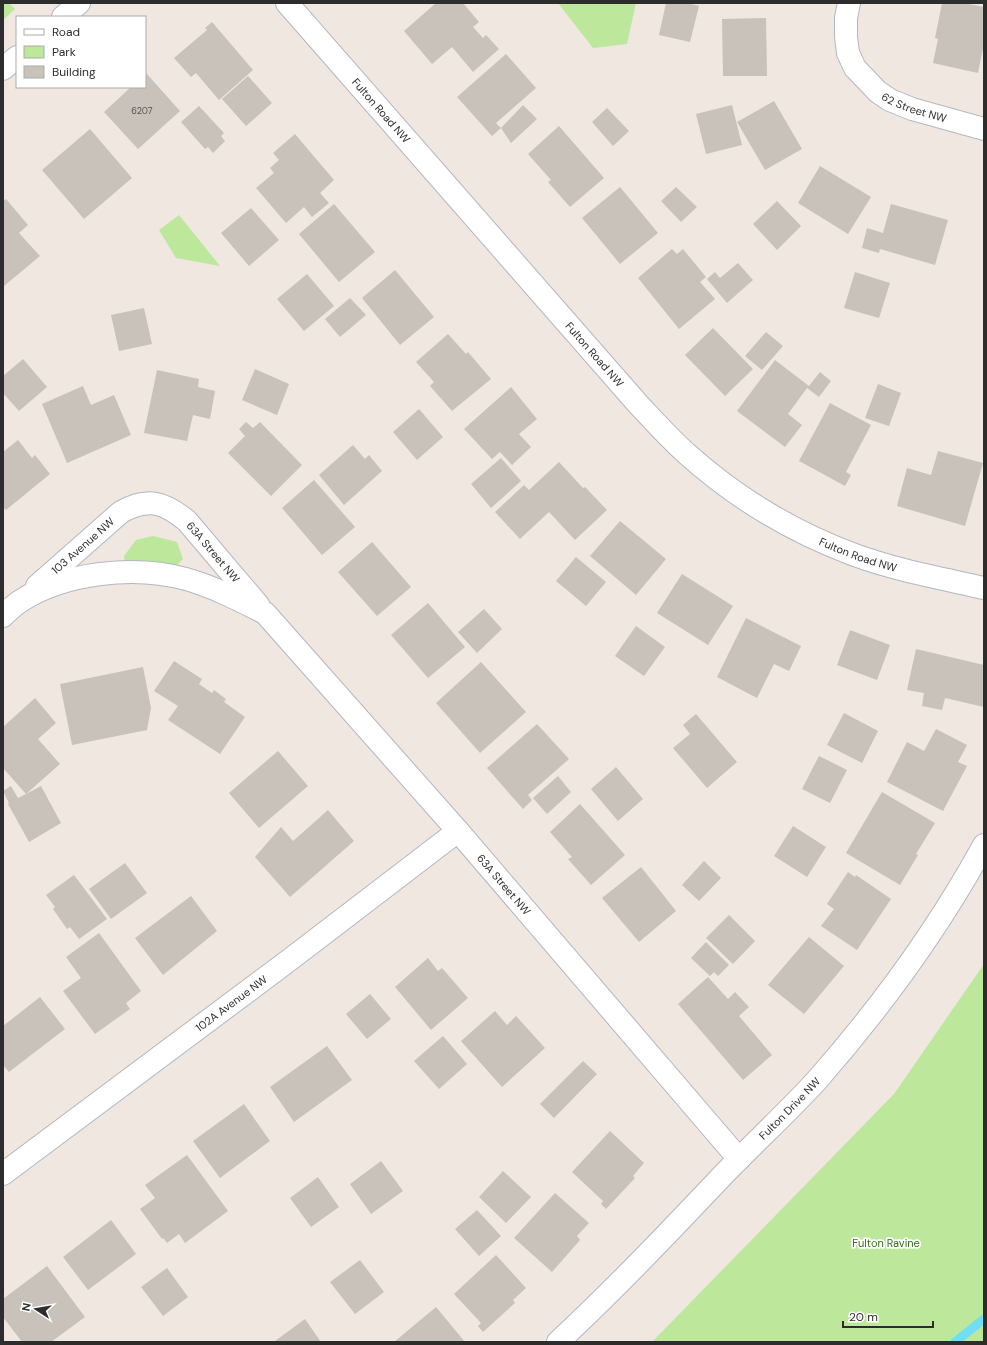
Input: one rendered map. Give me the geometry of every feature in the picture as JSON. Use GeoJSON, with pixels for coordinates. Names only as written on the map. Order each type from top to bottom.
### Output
{"type":"FeatureCollection","features":[{"type":"Feature","properties":{"kind":"street"},"geometry":{"type":"LineString","coordinates":[[64,16],[80,3]]}},
{"type":"Feature","properties":{"kind":"street","name":"Fulton Road NW"},"geometry":{"type":"LineString","coordinates":[[287,3],[638,404],[686,453],[740,495],[770,515],[852,554],[906,571],[984,588]]}},
{"type":"Feature","properties":{"kind":"street","name":"62 Street NW"},"geometry":{"type":"LineString","coordinates":[[849,3],[846,18],[848,52],[855,68],[878,92],[890,100],[912,109],[984,129]]}},
{"type":"Feature","properties":{"kind":"street"},"geometry":{"type":"LineString","coordinates":[[3,69],[16,58]]}},
{"type":"Feature","properties":{"kind":"street","name":"103 Avenue NW"},"geometry":{"type":"LineString","coordinates":[[11,609],[121,512],[133,506],[153,503]]}},
{"type":"Feature","properties":{"kind":"street","name":"63A Street NW"},"geometry":{"type":"LineString","coordinates":[[153,503],[164,505],[187,521],[265,613],[458,831],[739,1159]]}},
{"type":"Feature","properties":{"kind":"street","name":"103 Avenue NW"},"geometry":{"type":"LineString","coordinates":[[11,609],[45,589],[77,577],[102,573],[158,574]]}},
{"type":"Feature","properties":{"kind":"street","name":"63A Street NW"},"geometry":{"type":"LineString","coordinates":[[158,574],[185,579],[204,585],[234,597],[265,613]]}},
{"type":"Feature","properties":{"kind":"street","name":"102A Avenue NW"},"geometry":{"type":"LineString","coordinates":[[3,1174],[292,958],[458,831]]}},
{"type":"Feature","properties":{"kind":"street","name":"Fulton Drive NW"},"geometry":{"type":"LineString","coordinates":[[558,1342],[603,1301],[817,1080],[888,993],[948,908],[984,845]]}},
{"type":"Feature","properties":{"kind":"green space"},"geometry":{"type":"Polygon","coordinates":[[[3,3],[9,3],[15,9],[3,20],[3,3]]]}},
{"type":"Feature","properties":{"kind":"green space"},"geometry":{"type":"Polygon","coordinates":[[[558,3],[636,3],[627,44],[593,48],[558,3]]]}},
{"type":"Feature","properties":{"kind":"green space"},"geometry":{"type":"Polygon","coordinates":[[[179,215],[220,266],[176,258],[159,230],[179,215]]]}},
{"type":"Feature","properties":{"kind":"green space"},"geometry":{"type":"Polygon","coordinates":[[[153,536],[177,542],[183,559],[174,568],[125,564],[124,556],[136,540],[153,536]]]}},
{"type":"Feature","properties":{"kind":"green space","name":"Fulton Ravine"},"geometry":{"type":"Polygon","coordinates":[[[984,964],[984,1342],[652,1342],[894,1094],[984,964]]]}},
{"type":"Feature","properties":{"kind":"building"},"geometry":{"type":"Polygon","coordinates":[[[436,3],[463,3],[479,22],[473,27],[483,38],[486,35],[499,49],[473,72],[452,47],[432,64],[404,31],[436,3]]]}},
{"type":"Feature","properties":{"kind":"building"},"geometry":{"type":"Polygon","coordinates":[[[666,3],[687,3],[699,6],[690,42],[659,35],[666,3]]]}},
{"type":"Feature","properties":{"kind":"building"},"geometry":{"type":"Polygon","coordinates":[[[942,3],[964,3],[984,7],[984,43],[978,73],[933,63],[938,39],[935,38],[942,3]]]}},
{"type":"Feature","properties":{"kind":"building"},"geometry":{"type":"Polygon","coordinates":[[[766,18],[767,76],[723,76],[722,19],[766,18]]]}},
{"type":"Feature","properties":{"kind":"building"},"geometry":{"type":"Polygon","coordinates":[[[212,22],[253,70],[219,100],[196,73],[191,77],[174,58],[207,30],[205,28],[212,22]]]}},
{"type":"Feature","properties":{"kind":"building"},"geometry":{"type":"Polygon","coordinates":[[[506,54],[536,88],[496,123],[501,128],[492,136],[457,97],[506,54]]]}},
{"type":"Feature","properties":{"kind":"building"},"geometry":{"type":"Polygon","coordinates":[[[146,73],[180,111],[138,149],[104,112],[130,88],[146,88],[146,73]]]}},
{"type":"Feature","properties":{"kind":"building"},"geometry":{"type":"Polygon","coordinates":[[[248,76],[272,103],[246,126],[222,99],[248,76]]]}},
{"type":"Feature","properties":{"kind":"building"},"geometry":{"type":"Polygon","coordinates":[[[774,101],[802,149],[765,170],[737,122],[774,101]]]}},
{"type":"Feature","properties":{"kind":"building"},"geometry":{"type":"Polygon","coordinates":[[[523,105],[537,119],[511,143],[501,128],[523,105]]]}},
{"type":"Feature","properties":{"kind":"building"},"geometry":{"type":"Polygon","coordinates":[[[732,105],[742,145],[706,154],[696,114],[732,105]]]}},
{"type":"Feature","properties":{"kind":"building"},"geometry":{"type":"Polygon","coordinates":[[[199,106],[224,133],[221,136],[225,141],[213,153],[208,147],[205,149],[181,122],[199,106]]]}},
{"type":"Feature","properties":{"kind":"building"},"geometry":{"type":"Polygon","coordinates":[[[607,108],[629,131],[613,146],[592,122],[607,108]]]}},
{"type":"Feature","properties":{"kind":"building"},"geometry":{"type":"Polygon","coordinates":[[[559,126],[604,178],[570,207],[548,182],[551,180],[528,154],[559,126]]]}},
{"type":"Feature","properties":{"kind":"building"},"geometry":{"type":"Polygon","coordinates":[[[90,129],[132,178],[84,219],[42,170],[90,129]]]}},
{"type":"Feature","properties":{"kind":"building"},"geometry":{"type":"Polygon","coordinates":[[[295,134],[334,180],[320,193],[329,203],[312,217],[304,207],[286,223],[256,188],[274,173],[270,168],[279,160],[273,153],[295,134]]]}},
{"type":"Feature","properties":{"kind":"building"},"geometry":{"type":"Polygon","coordinates":[[[820,166],[871,197],[848,234],[798,203],[820,166]]]}},
{"type":"Feature","properties":{"kind":"building"},"geometry":{"type":"Polygon","coordinates":[[[620,187],[658,233],[620,264],[582,218],[620,187]]]}},
{"type":"Feature","properties":{"kind":"building"},"geometry":{"type":"Polygon","coordinates":[[[676,187],[697,207],[681,222],[661,201],[676,187]]]}},
{"type":"Feature","properties":{"kind":"building"},"geometry":{"type":"Polygon","coordinates":[[[6,199],[28,225],[19,233],[40,256],[4,286],[3,201],[6,199]]]}},
{"type":"Feature","properties":{"kind":"building"},"geometry":{"type":"Polygon","coordinates":[[[777,201],[801,226],[777,250],[753,224],[777,201]]]}},
{"type":"Feature","properties":{"kind":"building"},"geometry":{"type":"Polygon","coordinates":[[[334,204],[375,252],[339,282],[299,234],[334,204]]]}},
{"type":"Feature","properties":{"kind":"building"},"geometry":{"type":"Polygon","coordinates":[[[891,204],[948,220],[935,265],[880,249],[879,253],[862,248],[867,228],[883,233],[891,204]]]}},
{"type":"Feature","properties":{"kind":"building"},"geometry":{"type":"Polygon","coordinates":[[[251,208],[279,240],[249,266],[221,233],[251,208]]]}},
{"type":"Feature","properties":{"kind":"building"},"geometry":{"type":"Polygon","coordinates":[[[672,249],[677,254],[683,249],[706,277],[700,282],[715,299],[679,329],[638,278],[672,249]]]}},
{"type":"Feature","properties":{"kind":"building"},"geometry":{"type":"Polygon","coordinates":[[[738,263],[753,280],[727,303],[707,279],[715,272],[720,278],[738,263]]]}},
{"type":"Feature","properties":{"kind":"building"},"geometry":{"type":"Polygon","coordinates":[[[395,270],[434,317],[400,345],[362,298],[395,270]]]}},
{"type":"Feature","properties":{"kind":"building"},"geometry":{"type":"Polygon","coordinates":[[[855,272],[890,283],[879,318],[844,308],[855,272]]]}},
{"type":"Feature","properties":{"kind":"building"},"geometry":{"type":"Polygon","coordinates":[[[307,274],[334,306],[304,331],[277,299],[307,274]]]}},
{"type":"Feature","properties":{"kind":"building"},"geometry":{"type":"Polygon","coordinates":[[[350,298],[366,315],[340,337],[325,319],[350,298]]]}},
{"type":"Feature","properties":{"kind":"building"},"geometry":{"type":"Polygon","coordinates":[[[144,308],[152,344],[119,351],[111,315],[144,308]]]}},
{"type":"Feature","properties":{"kind":"building"},"geometry":{"type":"Polygon","coordinates":[[[713,328],[753,369],[725,396],[685,355],[713,328]]]}},
{"type":"Feature","properties":{"kind":"building"},"geometry":{"type":"Polygon","coordinates":[[[766,332],[783,346],[762,370],[745,356],[766,332]]]}},
{"type":"Feature","properties":{"kind":"building"},"geometry":{"type":"Polygon","coordinates":[[[448,334],[466,354],[468,352],[491,379],[452,411],[430,386],[434,382],[416,362],[448,334]]]}},
{"type":"Feature","properties":{"kind":"building"},"geometry":{"type":"Polygon","coordinates":[[[23,359],[47,387],[19,411],[3,393],[3,376],[23,359]]]}},
{"type":"Feature","properties":{"kind":"building"},"geometry":{"type":"Polygon","coordinates":[[[775,360],[809,386],[820,372],[831,381],[819,397],[807,388],[788,414],[802,425],[785,447],[737,411],[775,360]]]}},
{"type":"Feature","properties":{"kind":"building"},"geometry":{"type":"Polygon","coordinates":[[[255,369],[289,384],[277,415],[242,400],[255,369]]]}},
{"type":"Feature","properties":{"kind":"building"},"geometry":{"type":"Polygon","coordinates":[[[157,370],[199,379],[198,387],[215,391],[210,419],[193,415],[187,441],[144,433],[157,370]]]}},
{"type":"Feature","properties":{"kind":"building"},"geometry":{"type":"Polygon","coordinates":[[[878,384],[901,393],[889,426],[865,418],[878,384]]]}},
{"type":"Feature","properties":{"kind":"building"},"geometry":{"type":"Polygon","coordinates":[[[83,386],[91,405],[114,395],[131,435],[67,463],[42,404],[83,386]]]}},
{"type":"Feature","properties":{"kind":"building"},"geometry":{"type":"Polygon","coordinates":[[[511,387],[537,419],[519,434],[531,447],[512,465],[500,452],[492,459],[464,429],[511,387]]]}},
{"type":"Feature","properties":{"kind":"building"},"geometry":{"type":"Polygon","coordinates":[[[830,403],[871,425],[846,472],[851,475],[845,486],[799,461],[830,403]]]}},
{"type":"Feature","properties":{"kind":"building"},"geometry":{"type":"Polygon","coordinates":[[[419,409],[443,437],[417,460],[393,432],[419,409]]]}},
{"type":"Feature","properties":{"kind":"building"},"geometry":{"type":"Polygon","coordinates":[[[246,422],[253,428],[260,422],[302,465],[271,496],[228,453],[245,436],[239,429],[246,422]]]}},
{"type":"Feature","properties":{"kind":"building"},"geometry":{"type":"Polygon","coordinates":[[[18,440],[32,458],[35,455],[50,474],[6,510],[3,507],[3,452],[18,440]]]}},
{"type":"Feature","properties":{"kind":"building"},"geometry":{"type":"Polygon","coordinates":[[[353,445],[365,459],[369,455],[382,471],[344,505],[319,475],[353,445]]]}},
{"type":"Feature","properties":{"kind":"building"},"geometry":{"type":"Polygon","coordinates":[[[938,451],[983,463],[965,526],[897,506],[907,468],[931,475],[938,451]]]}},
{"type":"Feature","properties":{"kind":"building"},"geometry":{"type":"Polygon","coordinates":[[[501,458],[521,481],[491,508],[471,484],[501,458]]]}},
{"type":"Feature","properties":{"kind":"building"},"geometry":{"type":"Polygon","coordinates":[[[559,462],[583,488],[585,487],[607,510],[575,540],[549,512],[520,539],[495,512],[524,485],[529,490],[559,462]]]}},
{"type":"Feature","properties":{"kind":"building"},"geometry":{"type":"Polygon","coordinates":[[[314,480],[355,527],[322,555],[282,508],[314,480]]]}},
{"type":"Feature","properties":{"kind":"building"},"geometry":{"type":"Polygon","coordinates":[[[620,521],[666,559],[636,595],[590,556],[620,521]]]}},
{"type":"Feature","properties":{"kind":"building"},"geometry":{"type":"Polygon","coordinates":[[[372,542],[411,587],[377,616],[338,572],[372,542]]]}},
{"type":"Feature","properties":{"kind":"building"},"geometry":{"type":"Polygon","coordinates":[[[576,557],[606,582],[586,606],[556,581],[576,557]]]}},
{"type":"Feature","properties":{"kind":"building"},"geometry":{"type":"Polygon","coordinates":[[[682,574],[733,606],[708,645],[657,613],[682,574]]]}},
{"type":"Feature","properties":{"kind":"building"},"geometry":{"type":"Polygon","coordinates":[[[428,603],[465,647],[428,678],[391,635],[428,603]]]}},
{"type":"Feature","properties":{"kind":"building"},"geometry":{"type":"Polygon","coordinates":[[[484,609],[502,629],[477,653],[458,632],[484,609]]]}},
{"type":"Feature","properties":{"kind":"building"},"geometry":{"type":"Polygon","coordinates":[[[746,618],[801,646],[789,671],[774,664],[757,698],[717,677],[746,618]]]}},
{"type":"Feature","properties":{"kind":"building"},"geometry":{"type":"Polygon","coordinates":[[[636,626],[665,647],[644,676],[615,656],[636,626]]]}},
{"type":"Feature","properties":{"kind":"building"},"geometry":{"type":"Polygon","coordinates":[[[850,630],[890,645],[877,680],[837,665],[850,630]]]}},
{"type":"Feature","properties":{"kind":"building"},"geometry":{"type":"Polygon","coordinates":[[[916,649],[984,665],[984,707],[945,698],[942,710],[922,706],[924,693],[907,690],[916,649]]]}},
{"type":"Feature","properties":{"kind":"building"},"geometry":{"type":"Polygon","coordinates":[[[174,661],[202,679],[199,684],[212,693],[214,690],[226,699],[224,702],[245,717],[220,754],[168,720],[178,706],[154,691],[174,661]]]}},
{"type":"Feature","properties":{"kind":"building"},"geometry":{"type":"Polygon","coordinates":[[[481,662],[526,712],[480,753],[436,703],[481,662]]]}},
{"type":"Feature","properties":{"kind":"building"},"geometry":{"type":"Polygon","coordinates":[[[143,667],[151,708],[147,730],[72,745],[60,684],[143,667]]]}},
{"type":"Feature","properties":{"kind":"building"},"geometry":{"type":"Polygon","coordinates":[[[35,698],[56,723],[38,739],[60,764],[26,794],[3,768],[3,727],[35,698]]]}},
{"type":"Feature","properties":{"kind":"building"},"geometry":{"type":"Polygon","coordinates":[[[844,713],[878,731],[862,763],[827,745],[844,713]]]}},
{"type":"Feature","properties":{"kind":"building"},"geometry":{"type":"Polygon","coordinates":[[[696,714],[737,762],[707,788],[673,748],[690,734],[683,725],[696,714]]]}},
{"type":"Feature","properties":{"kind":"building"},"geometry":{"type":"Polygon","coordinates":[[[537,724],[569,759],[528,795],[532,800],[523,809],[487,768],[537,724]]]}},
{"type":"Feature","properties":{"kind":"building"},"geometry":{"type":"Polygon","coordinates":[[[936,729],[967,745],[958,762],[967,766],[943,811],[887,782],[907,742],[924,751],[936,729]]]}},
{"type":"Feature","properties":{"kind":"building"},"geometry":{"type":"Polygon","coordinates":[[[278,751],[308,786],[259,828],[229,793],[278,751]]]}},
{"type":"Feature","properties":{"kind":"building"},"geometry":{"type":"Polygon","coordinates":[[[819,756],[847,770],[830,803],[802,789],[819,756]]]}},
{"type":"Feature","properties":{"kind":"building"},"geometry":{"type":"Polygon","coordinates":[[[616,767],[643,799],[618,821],[591,789],[616,767]]]}},
{"type":"Feature","properties":{"kind":"building"},"geometry":{"type":"Polygon","coordinates":[[[558,776],[571,792],[547,814],[533,798],[558,776]]]}},
{"type":"Feature","properties":{"kind":"building"},"geometry":{"type":"Polygon","coordinates":[[[11,786],[18,798],[41,786],[61,823],[29,842],[8,804],[9,803],[3,791],[11,786]]]}},
{"type":"Feature","properties":{"kind":"building"},"geometry":{"type":"Polygon","coordinates":[[[882,792],[935,823],[916,854],[918,855],[900,885],[846,853],[882,792]]]}},
{"type":"Feature","properties":{"kind":"building"},"geometry":{"type":"Polygon","coordinates":[[[580,804],[625,855],[591,885],[568,859],[572,857],[550,832],[580,804]]]}},
{"type":"Feature","properties":{"kind":"building"},"geometry":{"type":"Polygon","coordinates":[[[328,810],[354,841],[290,897],[255,857],[281,827],[293,841],[328,810]]]}},
{"type":"Feature","properties":{"kind":"building"},"geometry":{"type":"Polygon","coordinates":[[[793,826],[826,847],[807,877],[774,856],[793,826]]]}},
{"type":"Feature","properties":{"kind":"building"},"geometry":{"type":"Polygon","coordinates":[[[704,861],[721,878],[699,901],[682,885],[704,861]]]}},
{"type":"Feature","properties":{"kind":"building"},"geometry":{"type":"Polygon","coordinates":[[[125,863],[147,893],[111,919],[89,889],[125,863]]]}},
{"type":"Feature","properties":{"kind":"building"},"geometry":{"type":"Polygon","coordinates":[[[641,867],[676,911],[639,942],[602,898],[641,867]]]}},
{"type":"Feature","properties":{"kind":"building"},"geometry":{"type":"Polygon","coordinates":[[[848,872],[855,877],[856,875],[891,899],[857,950],[821,926],[834,909],[827,904],[848,872]]]}},
{"type":"Feature","properties":{"kind":"building"},"geometry":{"type":"Polygon","coordinates":[[[74,875],[107,919],[79,939],[70,927],[67,929],[53,909],[55,907],[46,895],[74,875]]]}},
{"type":"Feature","properties":{"kind":"building"},"geometry":{"type":"Polygon","coordinates":[[[191,896],[217,931],[163,975],[135,938],[191,896]]]}},
{"type":"Feature","properties":{"kind":"building"},"geometry":{"type":"Polygon","coordinates":[[[729,915],[755,941],[733,964],[706,938],[729,915]]]}},
{"type":"Feature","properties":{"kind":"building"},"geometry":{"type":"Polygon","coordinates":[[[99,933],[141,991],[126,1003],[130,1009],[95,1034],[63,991],[81,978],[66,957],[99,933]]]}},
{"type":"Feature","properties":{"kind":"building"},"geometry":{"type":"Polygon","coordinates":[[[809,937],[844,966],[804,1014],[768,985],[809,937]]]}},
{"type":"Feature","properties":{"kind":"building"},"geometry":{"type":"Polygon","coordinates":[[[706,942],[729,965],[718,976],[714,972],[710,976],[691,958],[706,942]]]}},
{"type":"Feature","properties":{"kind":"building"},"geometry":{"type":"Polygon","coordinates":[[[428,958],[438,971],[442,968],[468,998],[431,1030],[395,987],[428,958]]]}},
{"type":"Feature","properties":{"kind":"building"},"geometry":{"type":"Polygon","coordinates":[[[708,977],[728,999],[735,992],[749,1007],[739,1016],[772,1055],[743,1080],[678,1004],[708,977]]]}},
{"type":"Feature","properties":{"kind":"building"},"geometry":{"type":"Polygon","coordinates":[[[370,994],[391,1019],[367,1039],[346,1014],[370,994]]]}},
{"type":"Feature","properties":{"kind":"building"},"geometry":{"type":"Polygon","coordinates":[[[40,997],[65,1029],[9,1072],[3,1065],[3,1026],[40,997]]]}},
{"type":"Feature","properties":{"kind":"building"},"geometry":{"type":"Polygon","coordinates":[[[495,1011],[507,1025],[516,1016],[545,1048],[502,1087],[461,1041],[495,1011]]]}},
{"type":"Feature","properties":{"kind":"building"},"geometry":{"type":"Polygon","coordinates":[[[443,1036],[467,1064],[439,1089],[414,1061],[443,1036]]]}},
{"type":"Feature","properties":{"kind":"building"},"geometry":{"type":"Polygon","coordinates":[[[327,1046],[352,1080],[294,1122],[270,1087],[327,1046]]]}},
{"type":"Feature","properties":{"kind":"building"},"geometry":{"type":"Polygon","coordinates":[[[583,1061],[597,1074],[554,1118],[540,1104],[583,1061]]]}},
{"type":"Feature","properties":{"kind":"building"},"geometry":{"type":"Polygon","coordinates":[[[244,1104],[270,1141],[220,1178],[193,1141],[244,1104]]]}},
{"type":"Feature","properties":{"kind":"building"},"geometry":{"type":"Polygon","coordinates":[[[610,1131],[644,1163],[633,1176],[635,1178],[606,1209],[601,1204],[603,1201],[572,1172],[610,1131]]]}},
{"type":"Feature","properties":{"kind":"building"},"geometry":{"type":"Polygon","coordinates":[[[187,1155],[228,1211],[185,1243],[179,1234],[167,1243],[163,1238],[162,1239],[140,1209],[155,1198],[145,1185],[187,1155]]]}},
{"type":"Feature","properties":{"kind":"building"},"geometry":{"type":"Polygon","coordinates":[[[381,1161],[403,1191],[371,1214],[350,1184],[381,1161]]]}},
{"type":"Feature","properties":{"kind":"building"},"geometry":{"type":"Polygon","coordinates":[[[503,1171],[531,1197],[506,1223],[479,1197],[503,1171]]]}},
{"type":"Feature","properties":{"kind":"building"},"geometry":{"type":"Polygon","coordinates":[[[318,1177],[339,1207],[311,1227],[290,1198],[318,1177]]]}},
{"type":"Feature","properties":{"kind":"building"},"geometry":{"type":"Polygon","coordinates":[[[555,1193],[589,1223],[577,1236],[580,1240],[552,1272],[514,1238],[555,1193]]]}},
{"type":"Feature","properties":{"kind":"building"},"geometry":{"type":"Polygon","coordinates":[[[477,1210],[501,1236],[479,1256],[455,1229],[477,1210]]]}},
{"type":"Feature","properties":{"kind":"building"},"geometry":{"type":"Polygon","coordinates":[[[111,1220],[136,1254],[88,1290],[63,1257],[111,1220]]]}},
{"type":"Feature","properties":{"kind":"building"},"geometry":{"type":"Polygon","coordinates":[[[496,1255],[526,1288],[513,1300],[515,1303],[483,1332],[478,1326],[481,1323],[454,1294],[496,1255]]]}},
{"type":"Feature","properties":{"kind":"building"},"geometry":{"type":"Polygon","coordinates":[[[360,1260],[384,1292],[355,1314],[330,1282],[360,1260]]]}},
{"type":"Feature","properties":{"kind":"building"},"geometry":{"type":"Polygon","coordinates":[[[47,1266],[85,1317],[51,1342],[22,1342],[3,1317],[3,1299],[47,1266]]]}},
{"type":"Feature","properties":{"kind":"building"},"geometry":{"type":"Polygon","coordinates":[[[167,1268],[188,1297],[163,1316],[141,1287],[167,1268]]]}},
{"type":"Feature","properties":{"kind":"building"},"geometry":{"type":"Polygon","coordinates":[[[436,1307],[465,1342],[394,1342],[436,1307]]]}},
{"type":"Feature","properties":{"kind":"building"},"geometry":{"type":"Polygon","coordinates":[[[305,1319],[321,1342],[275,1341],[305,1319]]]}},
{"type":"Feature","properties":{"kind":"waterway"},"geometry":{"type":"LineString","coordinates":[[955,1342],[984,1319]]}}]}
